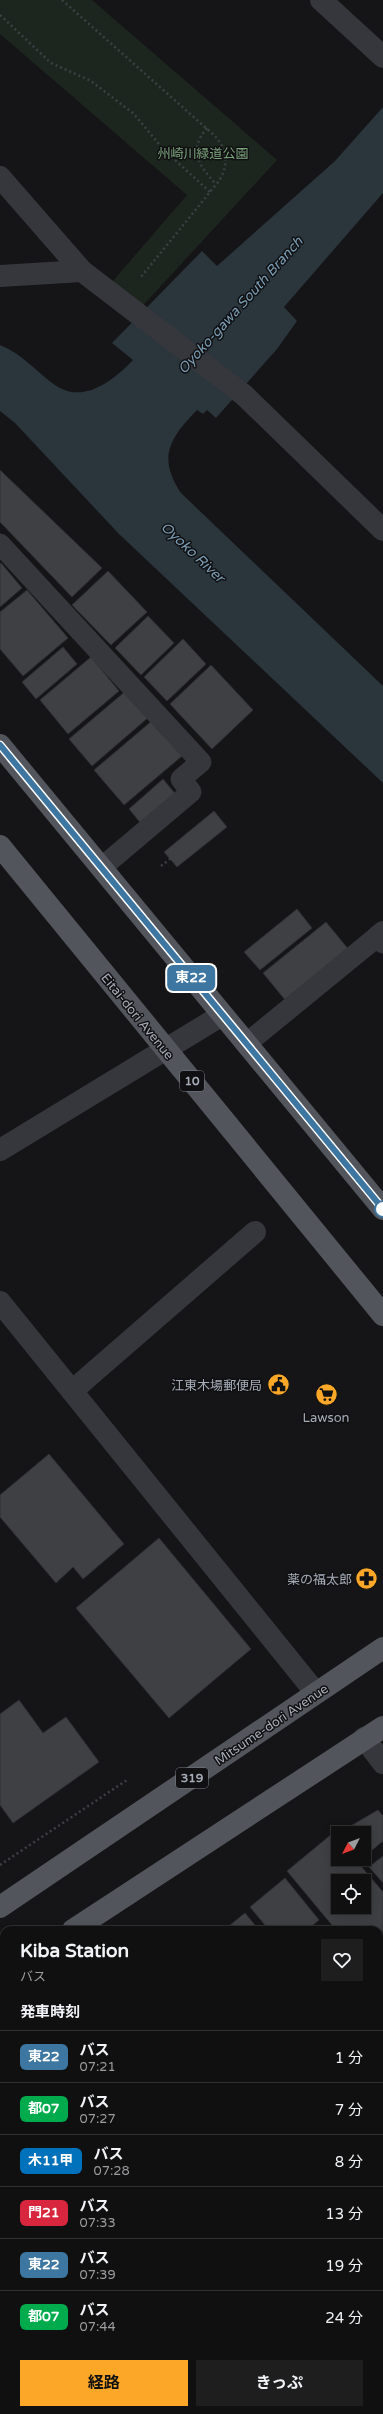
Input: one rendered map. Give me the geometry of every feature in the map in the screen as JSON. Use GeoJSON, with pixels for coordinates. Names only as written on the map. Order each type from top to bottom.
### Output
{"type":"FeatureCollection","features":[{"type":"Feature","properties":{"kind":"main road"},"geometry":{"type":"LineString","coordinates":[[0,745],[383,1209]]}},
{"type":"Feature","properties":{"kind":"main road","name":"Eitai-dori Avenue"},"geometry":{"type":"LineString","coordinates":[[0,846],[383,1315]]}},
{"type":"Feature","properties":{"kind":"main road","name":"Mitsume-dori Avenue"},"geometry":{"type":"LineString","coordinates":[[0,1907],[383,1648]]}},
{"type":"Feature","properties":{"kind":"main road"},"geometry":{"type":"LineString","coordinates":[[79,1926],[364,1738],[383,1727]]}},
{"type":"Feature","properties":{"kind":"street"},"geometry":{"type":"LineString","coordinates":[[321,0],[383,57]]}},
{"type":"Feature","properties":{"kind":"street"},"geometry":{"type":"LineString","coordinates":[[0,177],[82,271],[244,395],[383,530]]}},
{"type":"Feature","properties":{"kind":"street"},"geometry":{"type":"LineString","coordinates":[[0,276],[82,271]]}},
{"type":"Feature","properties":{"kind":"street"},"geometry":{"type":"LineString","coordinates":[[0,1150],[222,1015]]}},
{"type":"Feature","properties":{"kind":"street"},"geometry":{"type":"LineString","coordinates":[[72,1391],[255,1232]]}},
{"type":"Feature","properties":{"kind":"street"},"geometry":{"type":"LineString","coordinates":[[0,1302],[316,1694]]}},
{"type":"Feature","properties":{"kind":"street"},"geometry":{"type":"LineString","coordinates":[[364,1738],[383,1763]]}},
{"type":"Feature","properties":{"kind":"lane"},"geometry":{"type":"LineString","coordinates":[[0,544],[202,762],[181,779],[191,792],[101,868]]}},
{"type":"Feature","properties":{"kind":"lane"},"geometry":{"type":"LineString","coordinates":[[246,1044],[381,937]]}},
{"type":"Feature","properties":{"kind":"path"},"geometry":{"type":"LineString","coordinates":[[62,0],[207,128],[224,146],[226,166],[216,184],[128,307]]}},
{"type":"Feature","properties":{"kind":"path"},"geometry":{"type":"LineString","coordinates":[[0,15],[51,63],[91,81],[134,114],[163,149],[210,192]]}},
{"type":"Feature","properties":{"kind":"path"},"geometry":{"type":"LineString","coordinates":[[207,128],[199,142],[197,156],[199,166],[216,184]]}},
{"type":"Feature","properties":{"kind":"path"},"geometry":{"type":"LineString","coordinates":[[162,866],[180,851]]}},
{"type":"Feature","properties":{"kind":"green space","name":"州崎川緑道公園"},"geometry":{"type":"Polygon","coordinates":[[[0,0],[92,0],[277,160],[136,313],[106,289],[187,195],[0,34],[0,0]]]}},
{"type":"Feature","properties":{"kind":"water"},"geometry":{"type":"Polygon","coordinates":[[[383,107],[383,193],[284,307],[297,321],[277,349],[216,418],[207,410],[203,414],[197,410],[174,439],[168,458],[174,480],[181,493],[383,686],[383,783],[119,534],[15,423],[0,411],[0,345],[8,348],[29,363],[55,385],[66,390],[76,392],[87,391],[97,388],[107,382],[133,360],[112,343],[202,251],[217,266],[335,161],[383,107]]]}},
{"type":"Feature","properties":{"kind":"building"},"geometry":{"type":"Polygon","coordinates":[[[0,470],[102,568],[72,597],[0,522],[0,470]]]}},
{"type":"Feature","properties":{"kind":"building"},"geometry":{"type":"Polygon","coordinates":[[[1,563],[22,588],[0,607],[0,564],[1,563]]]}},
{"type":"Feature","properties":{"kind":"building"},"geometry":{"type":"Polygon","coordinates":[[[108,571],[147,612],[111,645],[72,605],[108,571]]]}},
{"type":"Feature","properties":{"kind":"building"},"geometry":{"type":"Polygon","coordinates":[[[27,590],[68,638],[23,676],[0,649],[0,612],[27,590]]]}},
{"type":"Feature","properties":{"kind":"building"},"geometry":{"type":"Polygon","coordinates":[[[148,616],[174,643],[141,675],[115,648],[148,616]]]}},
{"type":"Feature","properties":{"kind":"building"},"geometry":{"type":"Polygon","coordinates":[[[183,639],[206,664],[167,701],[144,677],[183,639]]]}},
{"type":"Feature","properties":{"kind":"building"},"geometry":{"type":"Polygon","coordinates":[[[63,647],[77,664],[36,699],[22,682],[63,647]]]}},
{"type":"Feature","properties":{"kind":"building"},"geometry":{"type":"Polygon","coordinates":[[[91,657],[119,691],[68,734],[40,700],[91,657]]]}},
{"type":"Feature","properties":{"kind":"building"},"geometry":{"type":"Polygon","coordinates":[[[211,665],[253,710],[212,749],[170,704],[211,665]]]}},
{"type":"Feature","properties":{"kind":"building"},"geometry":{"type":"Polygon","coordinates":[[[127,690],[150,716],[92,766],[69,739],[127,690]]]}},
{"type":"Feature","properties":{"kind":"building"},"geometry":{"type":"Polygon","coordinates":[[[153,720],[182,756],[124,805],[94,770],[153,720]]]}},
{"type":"Feature","properties":{"kind":"building"},"geometry":{"type":"Polygon","coordinates":[[[163,779],[177,796],[143,826],[129,809],[163,779]]]}},
{"type":"Feature","properties":{"kind":"building"},"geometry":{"type":"Polygon","coordinates":[[[214,811],[227,827],[177,867],[164,852],[214,811]]]}},
{"type":"Feature","properties":{"kind":"building"},"geometry":{"type":"Polygon","coordinates":[[[297,909],[312,928],[260,970],[244,952],[297,909]]]}},
{"type":"Feature","properties":{"kind":"building"},"geometry":{"type":"Polygon","coordinates":[[[326,922],[349,950],[286,1001],[263,973],[326,922]]]}},
{"type":"Feature","properties":{"kind":"building"},"geometry":{"type":"Polygon","coordinates":[[[49,1454],[124,1544],[83,1579],[73,1567],[56,1583],[0,1517],[0,1495],[49,1454]]]}},
{"type":"Feature","properties":{"kind":"building"},"geometry":{"type":"Polygon","coordinates":[[[159,1538],[251,1649],[169,1718],[76,1608],[159,1538]]]}},
{"type":"Feature","properties":{"kind":"building"},"geometry":{"type":"Polygon","coordinates":[[[19,1700],[43,1733],[66,1717],[99,1762],[13,1823],[0,1805],[0,1714],[19,1700]]]}},
{"type":"Feature","properties":{"kind":"building"},"geometry":{"type":"Polygon","coordinates":[[[378,1810],[383,1816],[383,1841],[371,1851],[371,1826],[351,1826],[378,1810]]]}},
{"type":"Feature","properties":{"kind":"building"},"geometry":{"type":"Polygon","coordinates":[[[331,1835],[331,1866],[361,1866],[368,1874],[331,1874],[331,1914],[371,1914],[371,1878],[383,1892],[383,1926],[333,1926],[287,1871],[331,1835]]]}},
{"type":"Feature","properties":{"kind":"building"},"geometry":{"type":"Polygon","coordinates":[[[383,1856],[383,1883],[369,1867],[383,1856]]]}},
{"type":"Feature","properties":{"kind":"building"},"geometry":{"type":"Polygon","coordinates":[[[285,1878],[319,1920],[312,1926],[266,1926],[250,1907],[285,1878]]]}},
{"type":"Feature","properties":{"kind":"building"},"geometry":{"type":"Polygon","coordinates":[[[245,1913],[256,1926],[229,1926],[245,1913]]]}},
{"type":"Feature","properties":{"kind":"bus line","name":"東22"},"geometry":{"type":"LineString","coordinates":[[0,745],[383,1209]]}},
{"type":"Feature","properties":{"kind":"place","name":"江東木場郵便局"},"geometry":{"type":"Point","coordinates":[278,1385]}},
{"type":"Feature","properties":{"kind":"place","name":"Lawson"},"geometry":{"type":"Point","coordinates":[326,1395]}},
{"type":"Feature","properties":{"kind":"place","name":"薬の福太郎"},"geometry":{"type":"Point","coordinates":[367,1579]}},
{"type":"Feature","properties":{"kind":"water label","name":"Oyoko-gawa South Branch"},"geometry":{"type":"Point","coordinates":[240,305]}},
{"type":"Feature","properties":{"kind":"water label","name":"Oyoko River"},"geometry":{"type":"Point","coordinates":[193,552]}}]}
